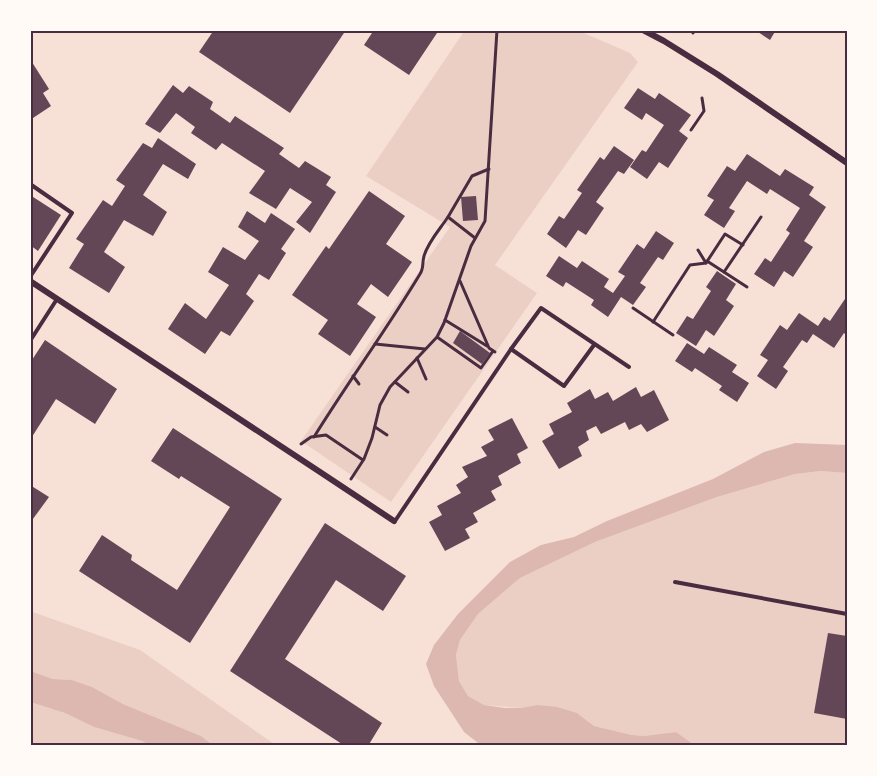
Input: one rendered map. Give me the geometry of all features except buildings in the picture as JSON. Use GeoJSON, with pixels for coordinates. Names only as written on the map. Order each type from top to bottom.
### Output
{"type":"FeatureCollection","features":[{"type":"Feature","properties":{"kind":"street"},"geometry":{"type":"LineString","coordinates":[[643,30],[717,74],[847,163]]}},
{"type":"Feature","properties":{"kind":"street"},"geometry":{"type":"LineString","coordinates":[[30,282],[394,521]]}},
{"type":"Feature","properties":{"kind":"lane"},"geometry":{"type":"LineString","coordinates":[[30,184],[72,213],[30,277]]}},
{"type":"Feature","properties":{"kind":"lane"},"geometry":{"type":"LineString","coordinates":[[30,341],[57,299]]}},
{"type":"Feature","properties":{"kind":"lane"},"geometry":{"type":"LineString","coordinates":[[394,521],[541,308],[629,367]]}},
{"type":"Feature","properties":{"kind":"lane"},"geometry":{"type":"LineString","coordinates":[[511,349],[564,386],[594,345]]}},
{"type":"Feature","properties":{"kind":"lane"},"geometry":{"type":"LineString","coordinates":[[675,582],[847,614]]}},
{"type":"Feature","properties":{"kind":"path"},"geometry":{"type":"LineString","coordinates":[[351,478],[363,460],[380,405],[395,382],[437,337],[445,321],[471,246],[485,221],[497,30]]}},
{"type":"Feature","properties":{"kind":"path"},"geometry":{"type":"LineString","coordinates":[[691,130],[704,111],[702,98]]}},
{"type":"Feature","properties":{"kind":"path"},"geometry":{"type":"LineString","coordinates":[[314,437],[423,270],[424,256],[431,241],[472,176],[489,169]]}},
{"type":"Feature","properties":{"kind":"path"},"geometry":{"type":"LineString","coordinates":[[447,217],[476,238]]}},
{"type":"Feature","properties":{"kind":"path"},"geometry":{"type":"LineString","coordinates":[[724,272],[761,217]]}},
{"type":"Feature","properties":{"kind":"path"},"geometry":{"type":"LineString","coordinates":[[653,322],[690,265],[707,262],[725,234],[743,245]]}},
{"type":"Feature","properties":{"kind":"path"},"geometry":{"type":"LineString","coordinates":[[698,250],[707,262],[747,287]]}},
{"type":"Feature","properties":{"kind":"path"},"geometry":{"type":"LineString","coordinates":[[459,279],[488,347]]}},
{"type":"Feature","properties":{"kind":"path"},"geometry":{"type":"LineString","coordinates":[[633,308],[673,335]]}},
{"type":"Feature","properties":{"kind":"path"},"geometry":{"type":"LineString","coordinates":[[445,321],[504,359]]}},
{"type":"Feature","properties":{"kind":"path"},"geometry":{"type":"LineString","coordinates":[[437,337],[481,368],[494,351]]}},
{"type":"Feature","properties":{"kind":"path"},"geometry":{"type":"LineString","coordinates":[[375,344],[425,349]]}},
{"type":"Feature","properties":{"kind":"path"},"geometry":{"type":"LineString","coordinates":[[417,358],[426,379]]}},
{"type":"Feature","properties":{"kind":"path"},"geometry":{"type":"LineString","coordinates":[[353,376],[359,384]]}},
{"type":"Feature","properties":{"kind":"path"},"geometry":{"type":"LineString","coordinates":[[395,382],[408,392]]}},
{"type":"Feature","properties":{"kind":"path"},"geometry":{"type":"LineString","coordinates":[[375,427],[387,435]]}},
{"type":"Feature","properties":{"kind":"path"},"geometry":{"type":"LineString","coordinates":[[299,445],[314,437],[326,435],[363,460]]}},
{"type":"Feature","properties":{"kind":"shaded area"},"geometry":{"type":"Polygon","coordinates":[[[465,30],[577,30],[630,53],[638,62],[495,265],[537,293],[391,502],[301,441],[450,227],[366,176],[465,30]]]}},
{"type":"Feature","properties":{"kind":"shaded area"},"geometry":{"type":"Polygon","coordinates":[[[795,443],[847,445],[847,473],[821,471],[795,474],[717,497],[595,542],[520,578],[478,614],[460,640],[456,655],[459,681],[468,696],[484,705],[505,708],[537,705],[557,707],[577,713],[594,726],[644,736],[676,732],[696,746],[551,746],[521,743],[497,746],[478,743],[464,732],[434,686],[426,664],[434,645],[458,614],[510,562],[541,545],[574,537],[607,521],[713,479],[764,452],[795,443]]]}},
{"type":"Feature","properties":{"kind":"shaded area"},"geometry":{"type":"Polygon","coordinates":[[[821,471],[847,473],[847,746],[696,746],[676,732],[644,736],[632,735],[594,726],[577,713],[537,705],[521,708],[484,705],[468,696],[459,681],[456,655],[460,640],[478,614],[520,578],[595,542],[717,497],[795,474],[821,471]]]}},
{"type":"Feature","properties":{"kind":"shaded area"},"geometry":{"type":"Polygon","coordinates":[[[30,611],[140,650],[277,746],[214,746],[201,736],[123,704],[92,687],[72,680],[53,679],[32,672],[30,670],[30,611]]]}},
{"type":"Feature","properties":{"kind":"shaded area"},"geometry":{"type":"Polygon","coordinates":[[[30,671],[53,679],[72,680],[92,687],[123,704],[201,736],[214,746],[151,746],[30,702],[30,671]]]}},
{"type":"Feature","properties":{"kind":"shaded area"},"geometry":{"type":"Polygon","coordinates":[[[30,702],[65,713],[94,727],[142,741],[151,746],[30,746],[30,702]]]}}]}
